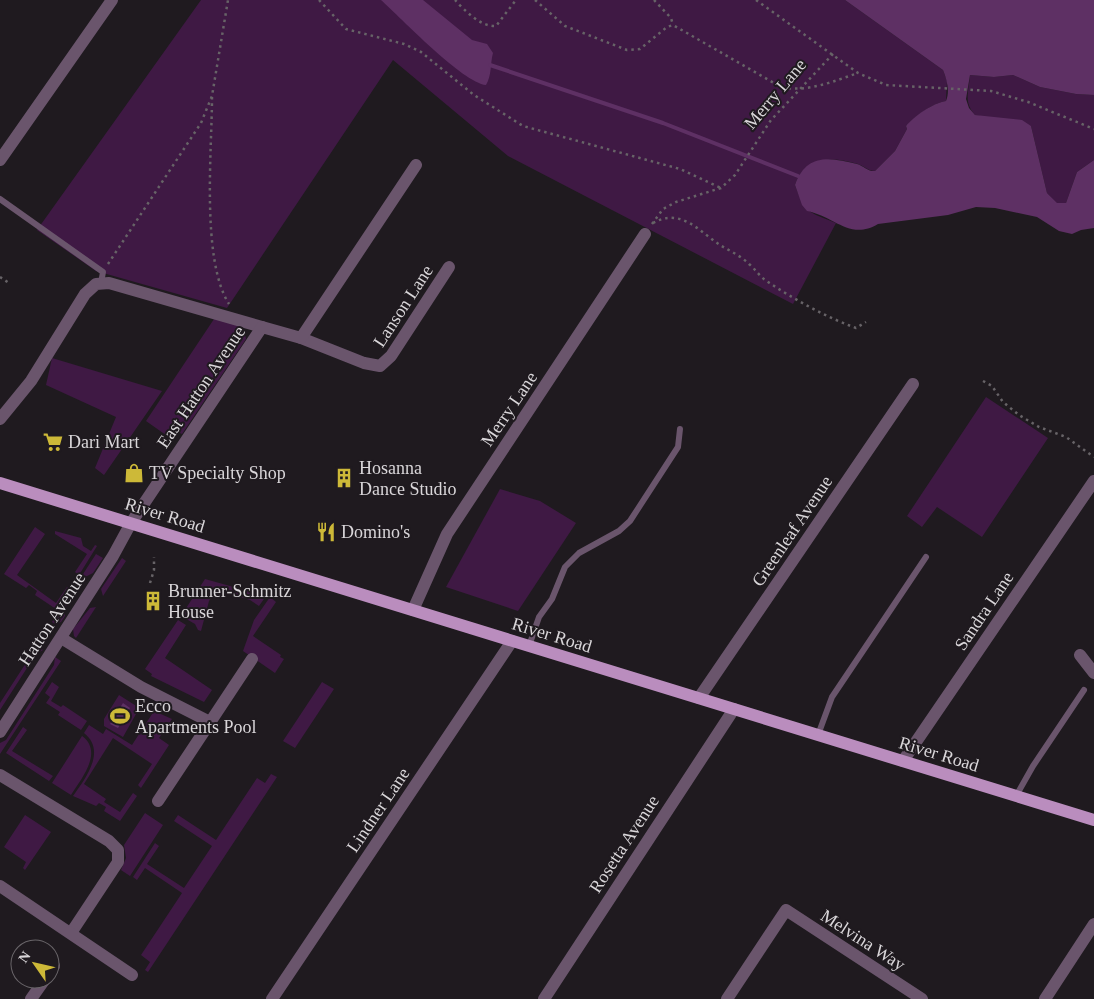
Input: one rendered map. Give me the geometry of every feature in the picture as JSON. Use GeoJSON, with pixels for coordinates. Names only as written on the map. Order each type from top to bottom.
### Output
{"type":"FeatureCollection","features":[{"type":"Feature","properties":{"kind":"main road","name":"River Road"},"geometry":{"type":"LineString","coordinates":[[0,483],[1094,820]]}},
{"type":"Feature","properties":{"kind":"street"},"geometry":{"type":"LineString","coordinates":[[0,160],[112,0]]}},
{"type":"Feature","properties":{"kind":"street"},"geometry":{"type":"LineString","coordinates":[[301,338],[416,165]]}},
{"type":"Feature","properties":{"kind":"street","name":"Merry Lane"},"geometry":{"type":"LineString","coordinates":[[413,610],[447,534],[649,229]]}},
{"type":"Feature","properties":{"kind":"street","name":"Lanson Lane"},"geometry":{"type":"LineString","coordinates":[[301,338],[364,363],[380,366],[391,356],[449,267]]}},
{"type":"Feature","properties":{"kind":"street"},"geometry":{"type":"LineString","coordinates":[[0,420],[31,381],[85,294],[102,277],[109,283],[262,327]]}},
{"type":"Feature","properties":{"kind":"street","name":"East Hatton Avenue"},"geometry":{"type":"LineString","coordinates":[[131,523],[262,327],[301,338]]}},
{"type":"Feature","properties":{"kind":"street","name":"Greenleaf Avenue"},"geometry":{"type":"LineString","coordinates":[[700,698],[913,384]]}},
{"type":"Feature","properties":{"kind":"street","name":"Sandra Lane"},"geometry":{"type":"LineString","coordinates":[[904,761],[1094,481]]}},
{"type":"Feature","properties":{"kind":"street","name":"Hatton Avenue"},"geometry":{"type":"LineString","coordinates":[[0,732],[113,556],[131,523]]}},
{"type":"Feature","properties":{"kind":"street"},"geometry":{"type":"LineString","coordinates":[[61,638],[141,688],[210,722]]}},
{"type":"Feature","properties":{"kind":"street","name":"Lindner Lane"},"geometry":{"type":"LineString","coordinates":[[272,999],[512,641]]}},
{"type":"Feature","properties":{"kind":"street"},"geometry":{"type":"LineString","coordinates":[[1080,655],[1094,673]]}},
{"type":"Feature","properties":{"kind":"street"},"geometry":{"type":"LineString","coordinates":[[158,801],[252,659]]}},
{"type":"Feature","properties":{"kind":"street","name":"Rosetta Avenue"},"geometry":{"type":"LineString","coordinates":[[544,999],[734,709]]}},
{"type":"Feature","properties":{"kind":"street"},"geometry":{"type":"LineString","coordinates":[[0,775],[109,841],[118,850],[118,862],[71,933]]}},
{"type":"Feature","properties":{"kind":"street"},"geometry":{"type":"LineString","coordinates":[[0,886],[132,975]]}},
{"type":"Feature","properties":{"kind":"street","name":"Melvina Way"},"geometry":{"type":"LineString","coordinates":[[728,999],[786,910],[922,999]]}},
{"type":"Feature","properties":{"kind":"street"},"geometry":{"type":"LineString","coordinates":[[1045,999],[1094,924]]}},
{"type":"Feature","properties":{"kind":"lane"},"geometry":{"type":"LineString","coordinates":[[0,199],[102,277]]}},
{"type":"Feature","properties":{"kind":"lane"},"geometry":{"type":"LineString","coordinates":[[529,646],[539,616],[552,599],[565,567],[579,553],[619,531],[630,521],[678,448],[680,429]]}},
{"type":"Feature","properties":{"kind":"lane"},"geometry":{"type":"LineString","coordinates":[[818,735],[830,700],[926,557]]}},
{"type":"Feature","properties":{"kind":"lane"},"geometry":{"type":"LineString","coordinates":[[1016,796],[1033,766],[1084,690]]}},
{"type":"Feature","properties":{"kind":"path"},"geometry":{"type":"LineString","coordinates":[[228,0],[212,96],[210,192],[217,281],[239,320]]}},
{"type":"Feature","properties":{"kind":"path"},"geometry":{"type":"LineString","coordinates":[[319,0],[346,29],[404,44],[421,52],[474,95],[523,126],[680,169],[721,188]]}},
{"type":"Feature","properties":{"kind":"path"},"geometry":{"type":"LineString","coordinates":[[455,0],[463,9],[490,26],[496,26],[516,0]]}},
{"type":"Feature","properties":{"kind":"path"},"geometry":{"type":"LineString","coordinates":[[535,0],[565,26],[627,50],[640,49],[667,27],[673,25]]}},
{"type":"Feature","properties":{"kind":"path"},"geometry":{"type":"LineString","coordinates":[[654,0],[671,18],[673,25],[773,84],[797,90],[834,81],[858,72]]}},
{"type":"Feature","properties":{"kind":"path"},"geometry":{"type":"LineString","coordinates":[[756,0],[858,72],[894,87],[976,89],[1028,102],[1094,130]]}},
{"type":"Feature","properties":{"kind":"path","name":"Merry Lane"},"geometry":{"type":"LineString","coordinates":[[649,229],[663,209],[676,202],[721,188],[735,175],[757,140],[797,90],[833,54]]}},
{"type":"Feature","properties":{"kind":"path"},"geometry":{"type":"LineString","coordinates":[[102,277],[191,142],[212,96]]}},
{"type":"Feature","properties":{"kind":"path"},"geometry":{"type":"LineString","coordinates":[[649,229],[664,220],[680,219],[698,226],[710,238],[741,257],[761,278],[785,293],[856,328],[866,322]]}},
{"type":"Feature","properties":{"kind":"path"},"geometry":{"type":"LineString","coordinates":[[0,277],[9,283]]}},
{"type":"Feature","properties":{"kind":"path"},"geometry":{"type":"LineString","coordinates":[[983,381],[992,386],[1003,402],[1019,415],[1039,427],[1066,436],[1094,457]]}},
{"type":"Feature","properties":{"kind":"path"},"geometry":{"type":"LineString","coordinates":[[150,583],[154,570],[154,557]]}},
{"type":"Feature","properties":{"kind":"shaded area"},"geometry":{"type":"Polygon","coordinates":[[[201,0],[845,0],[943,70],[947,81],[946,101],[930,107],[910,122],[906,126],[907,129],[895,151],[875,171],[848,161],[829,159],[812,164],[799,175],[795,185],[805,206],[813,214],[836,223],[793,304],[508,156],[393,60],[227,308],[96,271],[37,230],[201,0]]]}},
{"type":"Feature","properties":{"kind":"shaded area"},"geometry":{"type":"Polygon","coordinates":[[[381,0],[423,0],[472,40],[487,44],[493,53],[486,85],[476,82],[448,62],[381,0]]]}},
{"type":"Feature","properties":{"kind":"shaded area"},"geometry":{"type":"Polygon","coordinates":[[[845,0],[1094,0],[1094,95],[1076,94],[1040,87],[1013,75],[994,77],[970,75],[966,99],[969,108],[975,115],[1022,120],[1031,126],[1047,193],[1057,203],[1066,203],[1077,172],[1094,160],[1094,228],[1072,234],[1059,231],[1037,217],[995,208],[976,207],[948,215],[878,224],[868,229],[859,230],[850,229],[807,211],[802,205],[795,185],[806,167],[812,162],[828,159],[857,164],[870,171],[875,171],[895,151],[909,122],[930,107],[946,101],[948,93],[943,70],[845,0]]]}},
{"type":"Feature","properties":{"kind":"shaded area"},"geometry":{"type":"Polygon","coordinates":[[[970,75],[994,77],[1013,75],[1040,87],[1076,94],[1094,95],[1094,160],[1077,172],[1066,203],[1057,204],[1047,193],[1031,126],[975,115],[971,110],[968,101],[970,75]]]}},
{"type":"Feature","properties":{"kind":"shaded area"},"geometry":{"type":"Polygon","coordinates":[[[216,316],[239,326],[245,333],[246,339],[182,434],[178,432],[173,440],[146,421],[216,316]]]}},
{"type":"Feature","properties":{"kind":"shaded area"},"geometry":{"type":"Polygon","coordinates":[[[52,358],[162,391],[104,475],[95,468],[116,417],[46,385],[52,358]]]}},
{"type":"Feature","properties":{"kind":"shaded area"},"geometry":{"type":"Polygon","coordinates":[[[986,397],[1048,438],[982,537],[937,507],[922,527],[907,516],[986,397]]]}},
{"type":"Feature","properties":{"kind":"shaded area"},"geometry":{"type":"Polygon","coordinates":[[[500,489],[540,501],[576,523],[518,611],[446,587],[500,489]]]}},
{"type":"Feature","properties":{"kind":"shaded area"},"geometry":{"type":"Polygon","coordinates":[[[35,527],[45,534],[17,575],[56,603],[67,587],[70,589],[56,609],[35,595],[37,591],[29,585],[26,588],[4,574],[35,527]]]}},
{"type":"Feature","properties":{"kind":"shaded area"},"geometry":{"type":"Polygon","coordinates":[[[55,531],[81,538],[83,546],[91,551],[95,545],[97,546],[79,575],[75,572],[87,554],[55,534],[55,531]]]}},
{"type":"Feature","properties":{"kind":"shaded area"},"geometry":{"type":"Polygon","coordinates":[[[96,554],[103,558],[93,573],[85,577],[65,608],[65,616],[61,622],[55,624],[52,622],[96,554]]]}},
{"type":"Feature","properties":{"kind":"shaded area"},"geometry":{"type":"Polygon","coordinates":[[[122,558],[126,561],[103,596],[101,589],[122,558]]]}},
{"type":"Feature","properties":{"kind":"shaded area"},"geometry":{"type":"Polygon","coordinates":[[[205,579],[266,596],[259,606],[250,600],[216,590],[209,601],[201,631],[198,630],[195,624],[181,616],[205,579]]]}},
{"type":"Feature","properties":{"kind":"shaded area"},"geometry":{"type":"Polygon","coordinates":[[[270,597],[276,602],[253,636],[284,659],[275,673],[243,651],[254,620],[270,597]]]}},
{"type":"Feature","properties":{"kind":"shaded area"},"geometry":{"type":"Polygon","coordinates":[[[96,607],[76,638],[73,629],[90,608],[96,607]]]}},
{"type":"Feature","properties":{"kind":"shaded area"},"geometry":{"type":"Polygon","coordinates":[[[178,620],[186,625],[165,658],[212,690],[204,702],[151,676],[152,674],[145,669],[178,620]]]}},
{"type":"Feature","properties":{"kind":"shaded area"},"geometry":{"type":"Polygon","coordinates":[[[37,646],[43,650],[36,654],[0,710],[0,703],[37,646]]]}},
{"type":"Feature","properties":{"kind":"shaded area"},"geometry":{"type":"Polygon","coordinates":[[[55,657],[61,661],[0,754],[0,743],[6,740],[54,665],[55,657]]]}},
{"type":"Feature","properties":{"kind":"shaded area"},"geometry":{"type":"Polygon","coordinates":[[[52,682],[59,687],[51,701],[61,707],[63,705],[87,721],[81,730],[58,715],[60,712],[46,703],[50,697],[45,693],[52,682]]]}},
{"type":"Feature","properties":{"kind":"shaded area"},"geometry":{"type":"Polygon","coordinates":[[[322,682],[334,689],[295,748],[283,741],[322,682]]]}},
{"type":"Feature","properties":{"kind":"shaded area"},"geometry":{"type":"Polygon","coordinates":[[[119,695],[141,709],[136,714],[123,737],[104,726],[104,719],[119,695]]]}},
{"type":"Feature","properties":{"kind":"shaded area","name":"Ecco Apartments Pool"},"geometry":{"type":"Polygon","coordinates":[[[123,703],[130,708],[118,728],[110,724],[123,703]]]}},
{"type":"Feature","properties":{"kind":"shaded area"},"geometry":{"type":"Polygon","coordinates":[[[154,711],[172,719],[159,738],[169,745],[141,788],[138,785],[152,764],[113,738],[84,784],[106,799],[104,802],[120,812],[133,793],[137,796],[120,821],[104,811],[106,807],[99,803],[96,806],[73,796],[92,765],[94,748],[91,740],[84,733],[89,725],[103,734],[106,729],[132,745],[154,711]]]}},
{"type":"Feature","properties":{"kind":"shaded area"},"geometry":{"type":"Polygon","coordinates":[[[23,727],[27,730],[12,751],[53,776],[49,781],[6,753],[23,727]]]}},
{"type":"Feature","properties":{"kind":"shaded area"},"geometry":{"type":"Polygon","coordinates":[[[82,736],[88,742],[91,757],[85,774],[71,795],[52,783],[82,736]]]}},
{"type":"Feature","properties":{"kind":"shaded area"},"geometry":{"type":"Polygon","coordinates":[[[271,774],[277,777],[148,972],[145,970],[150,962],[141,955],[182,893],[145,868],[137,880],[133,877],[155,843],[159,846],[147,864],[184,888],[212,846],[174,821],[178,815],[216,840],[257,778],[265,783],[271,774]]]}},
{"type":"Feature","properties":{"kind":"shaded area"},"geometry":{"type":"Polygon","coordinates":[[[145,813],[163,825],[130,876],[121,870],[126,858],[124,845],[145,813]]]}},
{"type":"Feature","properties":{"kind":"shaded area"},"geometry":{"type":"Polygon","coordinates":[[[25,815],[51,832],[25,870],[23,868],[26,862],[4,847],[25,815]]]}},
{"type":"Feature","properties":{"kind":"waterway"},"geometry":{"type":"LineString","coordinates":[[490,65],[663,123],[798,176]]}},
{"type":"Feature","properties":{"kind":"place","name":"Dari Mart"},"geometry":{"type":"Point","coordinates":[53,442]}},
{"type":"Feature","properties":{"kind":"place","name":"TV Specialty Shop"},"geometry":{"type":"Point","coordinates":[134,473]}},
{"type":"Feature","properties":{"kind":"place","name":"Hosanna Dance Studio"},"geometry":{"type":"Point","coordinates":[344,478]}},
{"type":"Feature","properties":{"kind":"place","name":"Domino's"},"geometry":{"type":"Point","coordinates":[326,532]}},
{"type":"Feature","properties":{"kind":"place","name":"Brunner-Schmitz House"},"geometry":{"type":"Point","coordinates":[153,601]}},
{"type":"Feature","properties":{"kind":"place","name":"Ecco Apartments Pool"},"geometry":{"type":"Point","coordinates":[120,716]}}]}
